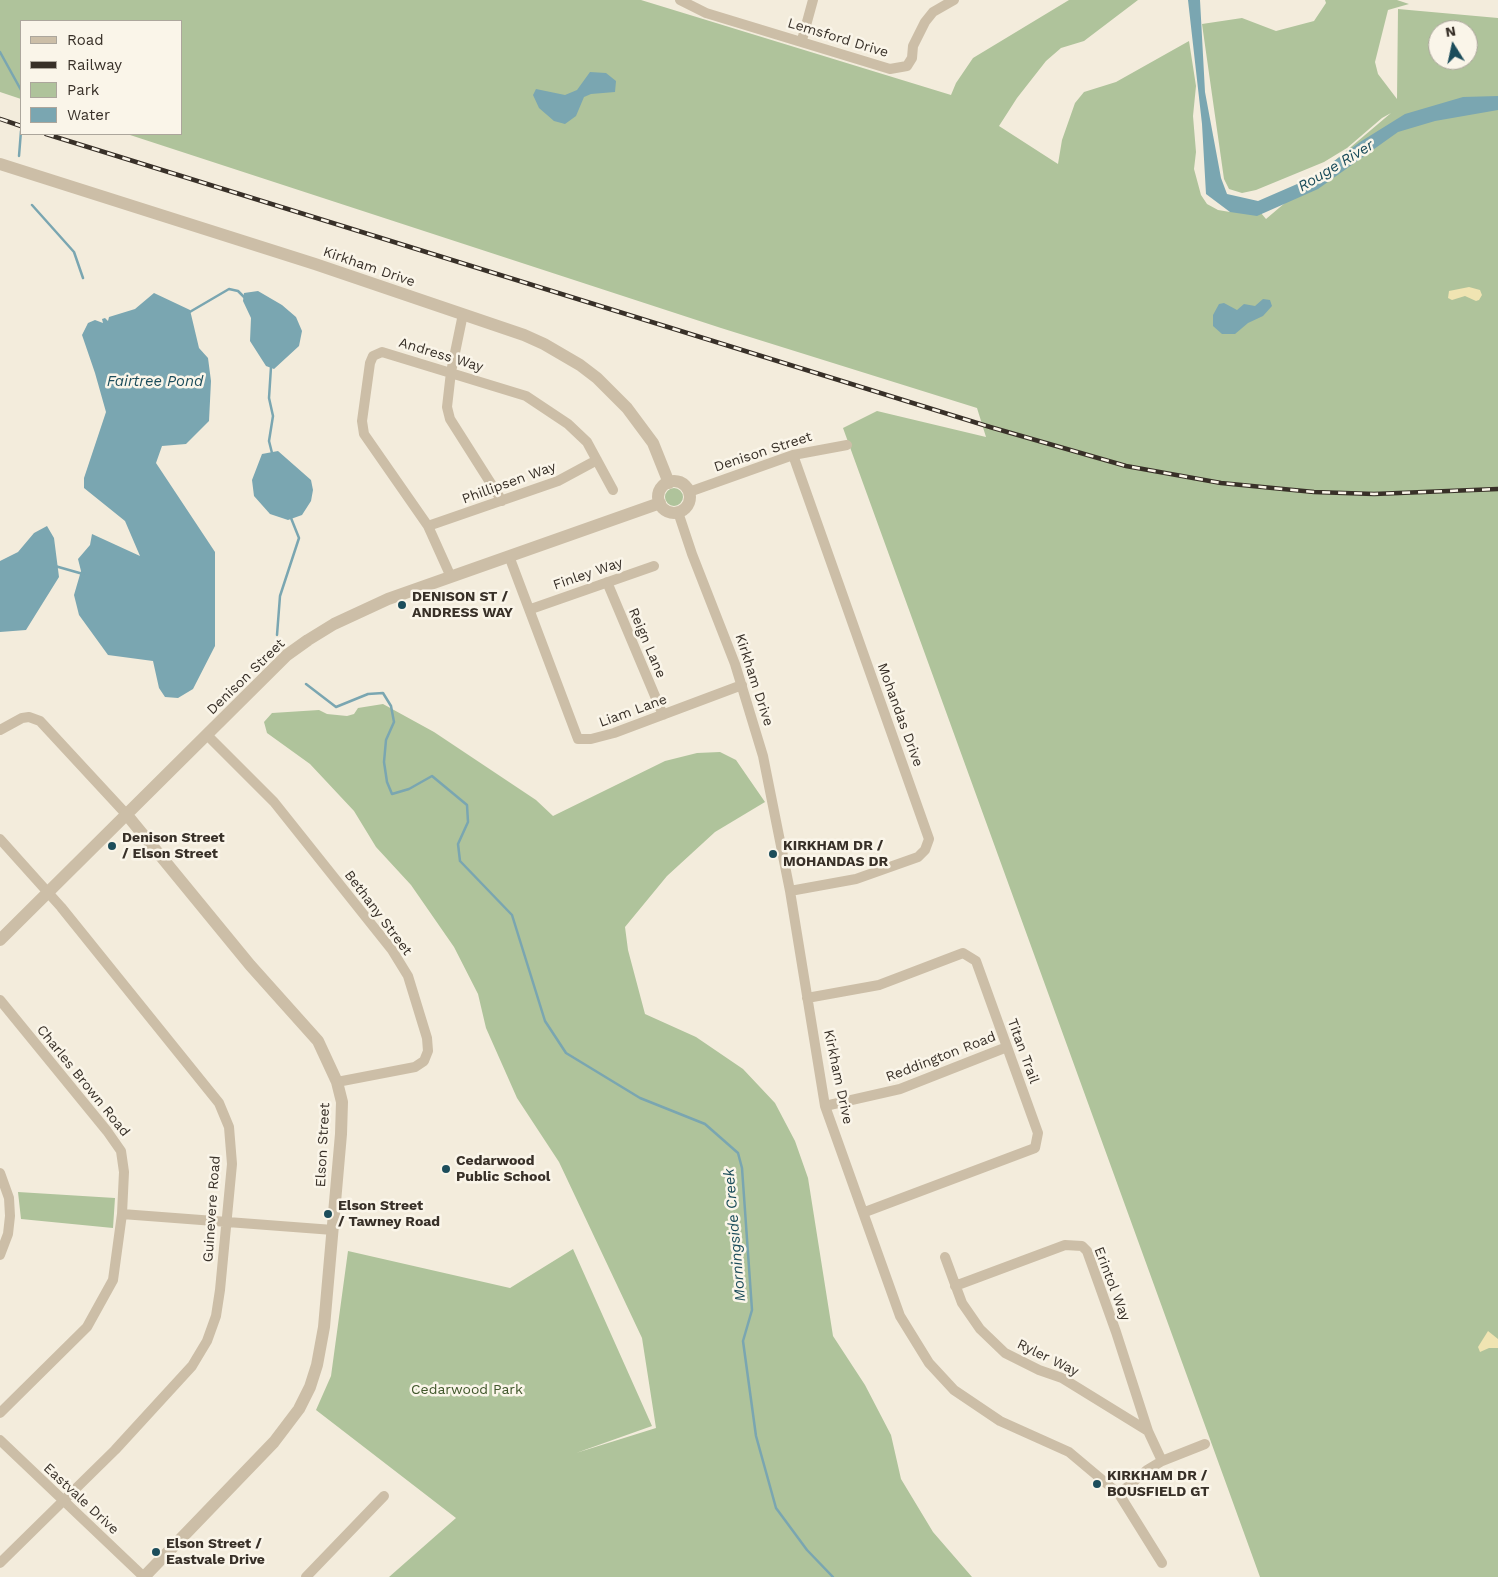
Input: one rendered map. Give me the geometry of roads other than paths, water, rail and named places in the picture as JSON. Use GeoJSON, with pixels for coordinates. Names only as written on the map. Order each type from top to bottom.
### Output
{"type":"FeatureCollection","features":[{"type":"Feature","properties":{"kind":"street","name":"Lemsford Drive"},"geometry":{"type":"LineString","coordinates":[[680,0],[706,13],[802,40],[890,69],[901,69],[907,66],[912,58],[913,46],[925,22],[933,12],[954,0]]}},
{"type":"Feature","properties":{"kind":"street"},"geometry":{"type":"LineString","coordinates":[[802,40],[812,0]]}},
{"type":"Feature","properties":{"kind":"street","name":"Kirkham Drive"},"geometry":{"type":"LineString","coordinates":[[0,164],[315,264],[463,314],[544,344],[597,378],[627,408],[653,443],[669,483]]}},
{"type":"Feature","properties":{"kind":"street"},"geometry":{"type":"LineString","coordinates":[[463,314],[451,372],[447,406],[450,420],[502,501]]}},
{"type":"Feature","properties":{"kind":"street","name":"Andress Way"},"geometry":{"type":"LineString","coordinates":[[451,577],[428,526],[364,434],[362,421],[370,363],[373,356],[382,352],[526,396],[568,424],[587,442],[612,490]]}},
{"type":"Feature","properties":{"kind":"street","name":"Denison Street"},"geometry":{"type":"LineString","coordinates":[[689,492],[794,455],[847,445]]}},
{"type":"Feature","properties":{"kind":"street","name":"Mohandas Drive"},"geometry":{"type":"LineString","coordinates":[[790,891],[856,879],[918,857],[925,850],[929,839],[794,455]]}},
{"type":"Feature","properties":{"kind":"street","name":"Phillipsen Way"},"geometry":{"type":"LineString","coordinates":[[428,526],[558,481],[597,460]]}},
{"type":"Feature","properties":{"kind":"street"},"geometry":{"type":"LineString","coordinates":[[669,483],[683,484],[689,492],[687,507],[678,512],[668,512],[660,503],[661,489],[669,483]]}},
{"type":"Feature","properties":{"kind":"street","name":"Denison Street"},"geometry":{"type":"LineString","coordinates":[[0,940],[287,655],[308,640],[359,612],[451,577],[660,503]]}},
{"type":"Feature","properties":{"kind":"street","name":"Kirkham Drive"},"geometry":{"type":"LineString","coordinates":[[678,512],[742,685],[762,756],[790,891],[826,1106],[843,1158],[865,1212],[900,1316],[929,1363],[954,1390],[1000,1421],[1069,1452],[1120,1494],[1162,1563]]}},
{"type":"Feature","properties":{"kind":"street"},"geometry":{"type":"LineString","coordinates":[[509,556],[530,609]]}},
{"type":"Feature","properties":{"kind":"street","name":"Finley Way"},"geometry":{"type":"LineString","coordinates":[[530,609],[654,566]]}},
{"type":"Feature","properties":{"kind":"street","name":"Reign Lane"},"geometry":{"type":"LineString","coordinates":[[606,582],[663,715]]}},
{"type":"Feature","properties":{"kind":"street","name":"Liam Lane"},"geometry":{"type":"LineString","coordinates":[[530,609],[578,740],[614,733],[742,685]]}},
{"type":"Feature","properties":{"kind":"street"},"geometry":{"type":"LineString","coordinates":[[0,730],[22,718],[29,717],[40,720],[126,815]]}},
{"type":"Feature","properties":{"kind":"street","name":"Bethany Street"},"geometry":{"type":"LineString","coordinates":[[207,735],[274,802],[392,950],[408,976],[427,1038],[428,1051],[424,1061],[415,1067],[337,1082]]}},
{"type":"Feature","properties":{"kind":"street","name":"Elson Street"},"geometry":{"type":"LineString","coordinates":[[126,815],[250,966],[318,1041],[337,1082],[342,1102],[341,1134],[322,1343],[315,1372],[299,1409],[274,1442],[144,1577]]}},
{"type":"Feature","properties":{"kind":"street","name":"Guinevere Road"},"geometry":{"type":"LineString","coordinates":[[0,840],[48,892],[219,1103],[229,1127],[232,1164],[219,1299],[216,1316],[207,1341],[192,1366],[63,1501],[0,1563]]}},
{"type":"Feature","properties":{"kind":"street","name":"Titan Trail"},"geometry":{"type":"LineString","coordinates":[[807,998],[879,985],[963,954],[976,961],[1038,1133],[1035,1148],[865,1212]]}},
{"type":"Feature","properties":{"kind":"street","name":"Charles Brown Road"},"geometry":{"type":"LineString","coordinates":[[0,1000],[84,1100],[121,1151],[124,1172],[122,1214],[113,1280],[86,1327],[0,1413]]}},
{"type":"Feature","properties":{"kind":"street","name":"Reddington Road"},"geometry":{"type":"LineString","coordinates":[[826,1106],[900,1089],[1007,1046]]}},
{"type":"Feature","properties":{"kind":"street"},"geometry":{"type":"LineString","coordinates":[[0,1173],[7,1189],[10,1216],[8,1234],[0,1255]]}},
{"type":"Feature","properties":{"kind":"street"},"geometry":{"type":"LineString","coordinates":[[122,1214],[333,1230]]}},
{"type":"Feature","properties":{"kind":"street","name":"Erintol Way"},"geometry":{"type":"LineString","coordinates":[[955,1286],[1064,1245],[1082,1246],[1087,1251],[1139,1399],[1148,1431]]}},
{"type":"Feature","properties":{"kind":"street","name":"Ryler Way"},"geometry":{"type":"LineString","coordinates":[[945,1258],[962,1303],[980,1329],[1005,1353],[1039,1370],[1062,1378],[1148,1431]]}},
{"type":"Feature","properties":{"kind":"street"},"geometry":{"type":"LineString","coordinates":[[1148,1431],[1162,1461]]}},
{"type":"Feature","properties":{"kind":"street","name":"Eastvale Drive"},"geometry":{"type":"LineString","coordinates":[[0,1440],[144,1577]]}},
{"type":"Feature","properties":{"kind":"street"},"geometry":{"type":"LineString","coordinates":[[1120,1494],[1147,1470],[1162,1461],[1204,1444]]}},
{"type":"Feature","properties":{"kind":"street"},"geometry":{"type":"LineString","coordinates":[[306,1577],[384,1496]]}},
{"type":"Feature","properties":{"kind":"water","name":"Rouge River"},"geometry":{"type":"Polygon","coordinates":[[[1188,0],[1200,0],[1205,92],[1221,178],[1227,194],[1258,201],[1311,178],[1360,142],[1405,114],[1463,97],[1498,96],[1498,110],[1435,121],[1398,132],[1318,189],[1257,216],[1230,212],[1206,194],[1202,124],[1188,0]]]}},
{"type":"Feature","properties":{"kind":"water"},"geometry":{"type":"Polygon","coordinates":[[[590,72],[606,73],[616,81],[615,92],[591,94],[584,97],[576,116],[565,124],[554,121],[539,108],[533,95],[536,89],[565,95],[577,90],[590,72]]]}},
{"type":"Feature","properties":{"kind":"water"},"geometry":{"type":"Polygon","coordinates":[[[258,291],[282,305],[296,317],[302,331],[299,346],[274,369],[266,366],[250,341],[251,318],[243,301],[244,293],[258,291]]]}},
{"type":"Feature","properties":{"kind":"water","name":"Fairtree Pond"},"geometry":{"type":"Polygon","coordinates":[[[154,293],[190,310],[199,348],[208,358],[211,381],[209,421],[186,444],[162,446],[156,463],[215,552],[215,646],[193,689],[178,698],[165,697],[159,688],[153,661],[108,655],[79,615],[74,595],[81,571],[78,559],[90,545],[92,534],[140,556],[125,521],[84,488],[84,478],[106,412],[82,335],[88,323],[95,320],[103,323],[102,319],[105,318],[108,321],[109,317],[135,309],[154,293]]]}},
{"type":"Feature","properties":{"kind":"water"},"geometry":{"type":"Polygon","coordinates":[[[1263,299],[1270,300],[1272,306],[1263,316],[1248,323],[1235,334],[1222,334],[1213,326],[1213,315],[1219,304],[1224,303],[1237,310],[1244,304],[1255,306],[1263,299]]]}},
{"type":"Feature","properties":{"kind":"water"},"geometry":{"type":"Polygon","coordinates":[[[278,451],[311,480],[313,490],[311,501],[302,515],[288,520],[270,514],[254,496],[252,480],[262,454],[278,451]]]}},
{"type":"Feature","properties":{"kind":"water"},"geometry":{"type":"Polygon","coordinates":[[[47,526],[54,538],[59,577],[26,630],[0,632],[0,561],[18,552],[34,533],[47,526]]]}},
{"type":"Feature","properties":{"kind":"waterway","name":"Morningside Creek"},"geometry":{"type":"LineString","coordinates":[[0,52],[20,88]]}},
{"type":"Feature","properties":{"kind":"waterway","name":"Morningside Creek"},"geometry":{"type":"LineString","coordinates":[[19,156],[21,135]]}},
{"type":"Feature","properties":{"kind":"waterway","name":"Morningside Creek"},"geometry":{"type":"LineString","coordinates":[[32,205],[74,252],[83,278]]}},
{"type":"Feature","properties":{"kind":"waterway","name":"Morningside Creek"},"geometry":{"type":"LineString","coordinates":[[188,313],[229,289],[238,291],[245,298]]}},
{"type":"Feature","properties":{"kind":"waterway","name":"Morningside Creek"},"geometry":{"type":"LineString","coordinates":[[271,367],[269,398],[273,416],[269,441],[272,453]]}},
{"type":"Feature","properties":{"kind":"waterway","name":"Morningside Creek"},"geometry":{"type":"LineString","coordinates":[[277,635],[280,596],[299,538],[291,518]]}},
{"type":"Feature","properties":{"kind":"waterway"},"geometry":{"type":"LineString","coordinates":[[55,566],[83,574]]}},
{"type":"Feature","properties":{"kind":"waterway","name":"Morningside Creek"},"geometry":{"type":"LineString","coordinates":[[306,684],[336,707],[368,694],[383,693],[391,706],[394,722],[386,740],[384,762],[387,782],[392,794],[409,789],[432,776],[467,805],[468,822],[458,844],[460,861],[512,915],[545,1021],[566,1053],[640,1098],[705,1124],[738,1153],[742,1168],[752,1310],[743,1341],[756,1436],[776,1508],[807,1550],[833,1577]]}},
{"type":"Feature","properties":{"kind":"railway"},"geometry":{"type":"LineString","coordinates":[[0,119],[20,126]]}},
{"type":"Feature","properties":{"kind":"railway"},"geometry":{"type":"LineString","coordinates":[[49,135],[990,427],[1126,466],[1221,483],[1314,492],[1374,494],[1498,489]]}},
{"type":"Feature","properties":{"kind":"place","name":"DENISON ST / ANDRESS WAY"},"geometry":{"type":"Point","coordinates":[402,605]}},
{"type":"Feature","properties":{"kind":"place","name":"Denison Street / Elson Street"},"geometry":{"type":"Point","coordinates":[112,846]}},
{"type":"Feature","properties":{"kind":"place","name":"KIRKHAM DR / MOHANDAS DR"},"geometry":{"type":"Point","coordinates":[773,854]}},
{"type":"Feature","properties":{"kind":"place","name":"Cedarwood Public School"},"geometry":{"type":"Point","coordinates":[446,1169]}},
{"type":"Feature","properties":{"kind":"place","name":"Elson Street / Tawney Road"},"geometry":{"type":"Point","coordinates":[328,1214]}},
{"type":"Feature","properties":{"kind":"place","name":"KIRKHAM DR / BOUSFIELD GT"},"geometry":{"type":"Point","coordinates":[1097,1484]}},
{"type":"Feature","properties":{"kind":"place","name":"Elson Street / Eastvale Drive"},"geometry":{"type":"Point","coordinates":[156,1552]}},
{"type":"Feature","properties":{"kind":"park label","name":"Cedarwood Park"},"geometry":{"type":"Point","coordinates":[467,1390]}}]}
